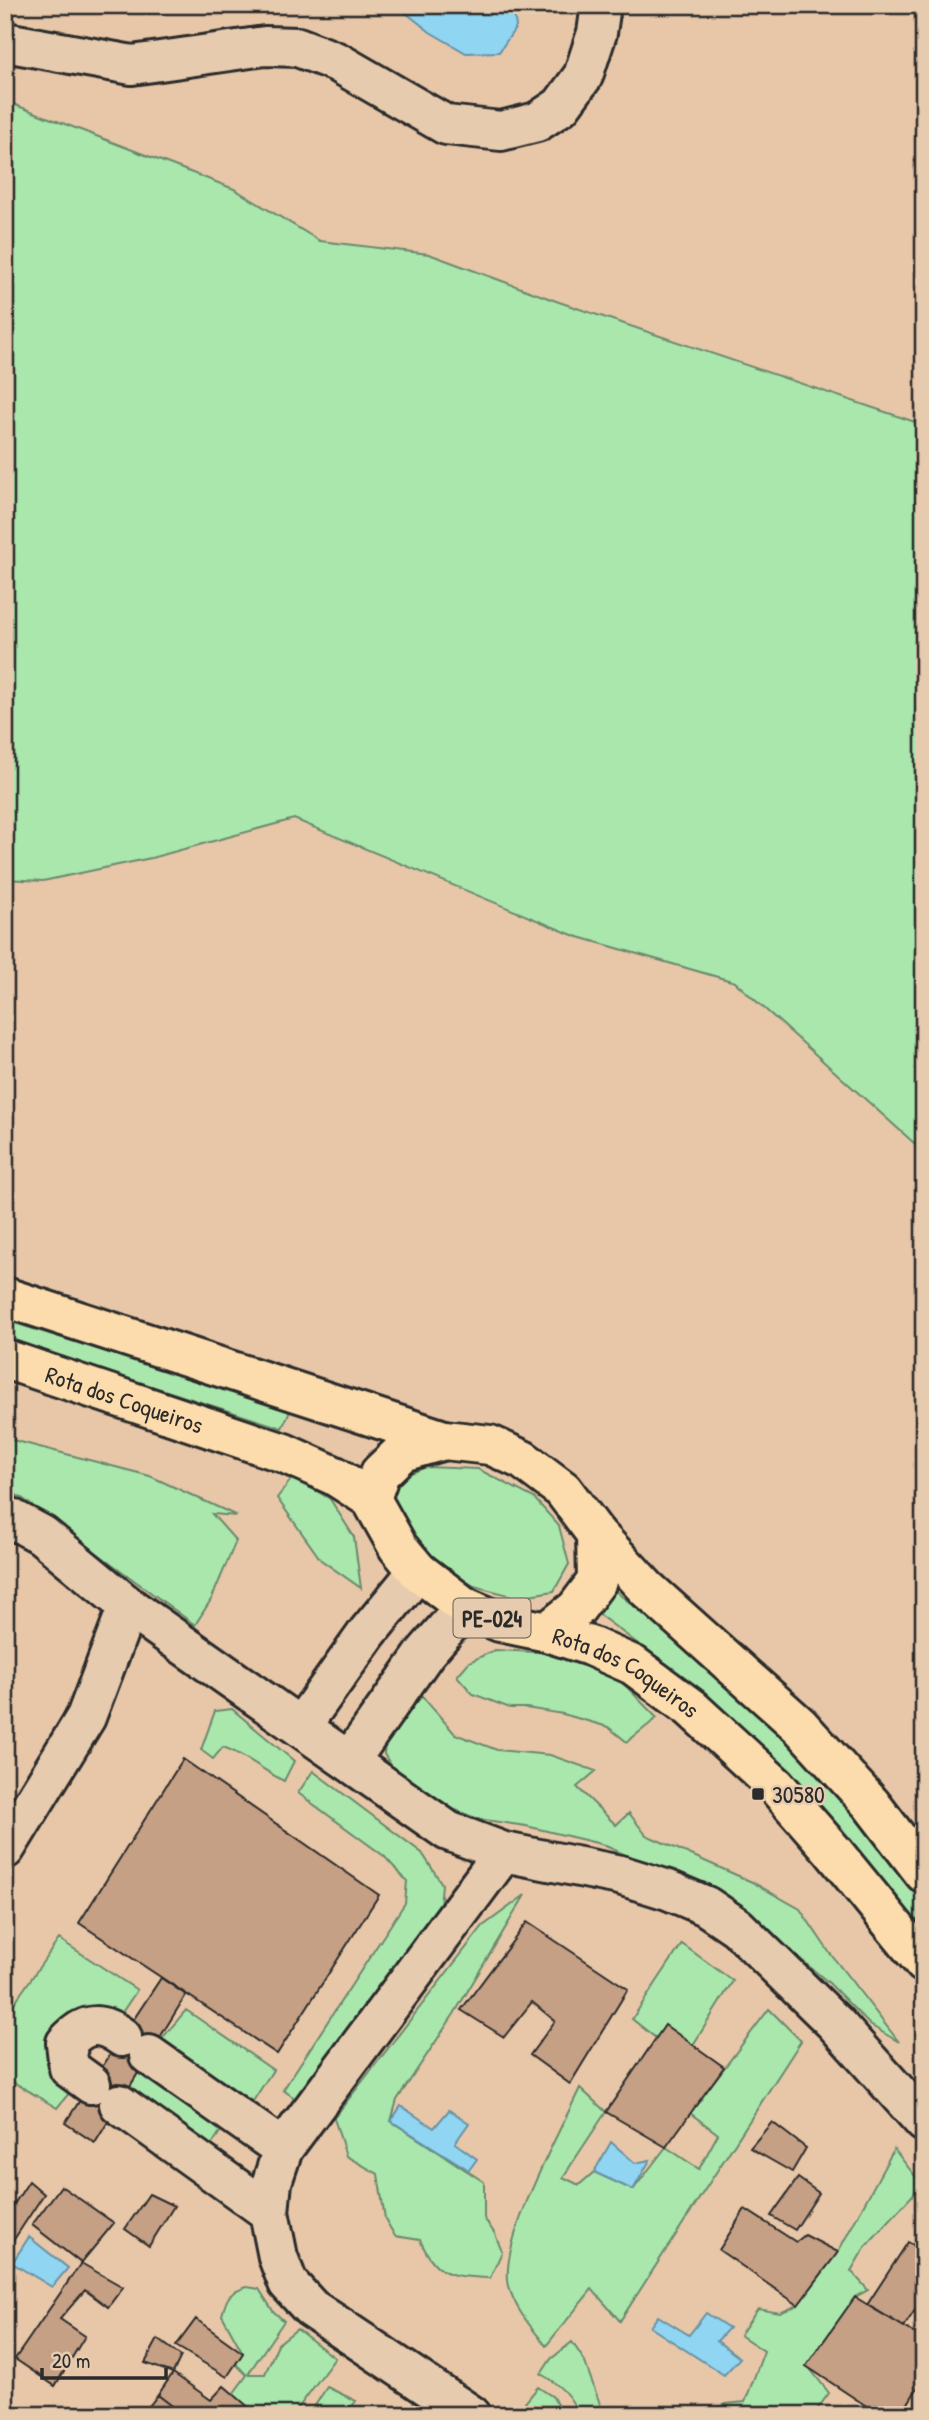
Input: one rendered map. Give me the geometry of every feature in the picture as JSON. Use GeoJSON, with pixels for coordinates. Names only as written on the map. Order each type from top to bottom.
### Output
{"type":"FeatureCollection","features":[{"type":"Feature","properties":{"kind":"main road"},"geometry":{"type":"LineString","coordinates":[[5,1297],[444,1440],[490,1445],[523,1460],[563,1490],[596,1534],[647,1589],[800,1726],[871,1804],[924,1873]]}},
{"type":"Feature","properties":{"kind":"main road","name":"Rota dos Coqueiros"},"geometry":{"type":"LineString","coordinates":[[5,1359],[284,1453],[335,1476],[371,1499],[398,1547],[418,1571],[465,1606],[499,1622],[547,1632],[590,1646],[632,1665],[699,1716],[776,1786],[924,1963]]}},
{"type":"Feature","properties":{"kind":"main road"},"geometry":{"type":"LineString","coordinates":[[371,1499],[380,1473],[402,1452],[444,1440]]}},
{"type":"Feature","properties":{"kind":"main road"},"geometry":{"type":"LineString","coordinates":[[547,1632],[576,1609],[597,1581],[596,1534]]}},
{"type":"Feature","properties":{"kind":"street"},"geometry":{"type":"LineString","coordinates":[[5,42],[132,65],[265,46],[299,47],[337,62],[446,125],[501,131],[537,122],[561,106],[583,76],[597,33],[601,5]]}},
{"type":"Feature","properties":{"kind":"street"},"geometry":{"type":"LineString","coordinates":[[5,1515],[42,1535],[128,1606],[350,1760],[447,1831],[504,1852],[620,1875],[668,1890],[716,1913],[737,1927],[835,2023],[924,2122]]}},
{"type":"Feature","properties":{"kind":"street"},"geometry":{"type":"LineString","coordinates":[[301,1726],[368,1632],[418,1571]]}},
{"type":"Feature","properties":{"kind":"street"},"geometry":{"type":"LineString","coordinates":[[5,1849],[86,1717],[128,1606]]}},
{"type":"Feature","properties":{"kind":"street"},"geometry":{"type":"LineString","coordinates":[[350,1760],[426,1653],[465,1606]]}},
{"type":"Feature","properties":{"kind":"street"},"geometry":{"type":"LineString","coordinates":[[471,2415],[311,2308],[288,2283],[278,2257],[268,2212],[272,2182],[283,2149],[504,1852]]}},
{"type":"Feature","properties":{"kind":"street"},"geometry":{"type":"LineString","coordinates":[[268,2212],[69,2068],[66,2043],[75,2033],[90,2025],[111,2029],[283,2149]]}},
{"type":"Feature","properties":{"kind":"green space"},"geometry":{"type":"Polygon","coordinates":[[[5,101],[234,189],[320,241],[429,254],[559,302],[924,425],[924,1152],[735,982],[575,936],[294,819],[151,858],[43,881],[5,879],[5,101]]]}},
{"type":"Feature","properties":{"kind":"green space"},"geometry":{"type":"Polygon","coordinates":[[[5,1320],[291,1409],[282,1428],[5,1339],[5,1320]]]}},
{"type":"Feature","properties":{"kind":"green space"},"geometry":{"type":"Polygon","coordinates":[[[5,1438],[150,1476],[237,1516],[212,1514],[236,1541],[212,1598],[195,1625],[22,1498],[5,1489],[5,1438]]]}},
{"type":"Feature","properties":{"kind":"green space"},"geometry":{"type":"Polygon","coordinates":[[[426,1467],[478,1469],[534,1498],[559,1526],[569,1564],[554,1591],[516,1597],[474,1586],[438,1564],[409,1529],[393,1498],[401,1477],[426,1467]]]}},
{"type":"Feature","properties":{"kind":"green space"},"geometry":{"type":"Polygon","coordinates":[[[293,1477],[330,1499],[354,1537],[361,1588],[321,1560],[277,1498],[293,1477]]]}},
{"type":"Feature","properties":{"kind":"green space"},"geometry":{"type":"Polygon","coordinates":[[[609,1586],[709,1667],[818,1766],[924,1897],[924,1937],[787,1770],[684,1678],[594,1611],[609,1586]]]}},
{"type":"Feature","properties":{"kind":"green space"},"geometry":{"type":"Polygon","coordinates":[[[495,1650],[575,1654],[623,1683],[657,1718],[627,1742],[608,1727],[563,1714],[510,1708],[473,1694],[457,1676],[469,1662],[495,1650]]]}},
{"type":"Feature","properties":{"kind":"green space"},"geometry":{"type":"Polygon","coordinates":[[[422,1696],[455,1734],[497,1750],[550,1755],[596,1771],[577,1787],[616,1825],[629,1813],[646,1835],[752,1882],[800,1909],[829,1952],[899,2042],[870,2025],[829,1983],[767,1931],[651,1866],[601,1844],[526,1826],[478,1819],[443,1805],[413,1788],[393,1769],[384,1754],[386,1737],[422,1696]]]}},
{"type":"Feature","properties":{"kind":"green space"},"geometry":{"type":"Polygon","coordinates":[[[232,1709],[294,1761],[284,1781],[223,1747],[213,1759],[201,1750],[215,1711],[232,1709]]]}},
{"type":"Feature","properties":{"kind":"green space"},"geometry":{"type":"Polygon","coordinates":[[[313,1771],[422,1853],[442,1884],[439,1917],[299,2101],[283,2090],[405,1903],[407,1881],[384,1856],[298,1793],[313,1771]]]}},
{"type":"Feature","properties":{"kind":"green space"},"geometry":{"type":"Polygon","coordinates":[[[525,1895],[454,2014],[397,2100],[391,2121],[484,2182],[484,2218],[495,2234],[502,2252],[490,2278],[465,2277],[440,2268],[433,2262],[420,2240],[395,2236],[385,2219],[378,2174],[346,2156],[334,2118],[483,1926],[525,1895]]]}},
{"type":"Feature","properties":{"kind":"green space"},"geometry":{"type":"Polygon","coordinates":[[[59,1939],[137,1990],[121,2014],[97,2005],[68,2013],[53,2038],[70,2092],[57,2108],[5,2077],[5,2016],[59,1939]]]}},
{"type":"Feature","properties":{"kind":"green space"},"geometry":{"type":"Polygon","coordinates":[[[682,1944],[733,1981],[693,2045],[665,2026],[656,2038],[632,2019],[682,1944]]]}},
{"type":"Feature","properties":{"kind":"green space"},"geometry":{"type":"Polygon","coordinates":[[[769,2009],[801,2041],[620,2321],[592,2289],[546,2346],[515,2302],[509,2286],[508,2267],[521,2216],[580,2088],[606,2112],[563,2177],[579,2185],[594,2172],[633,2190],[666,2147],[699,2169],[718,2134],[690,2113],[769,2009]]]}},
{"type":"Feature","properties":{"kind":"green space"},"geometry":{"type":"Polygon","coordinates":[[[186,2010],[273,2070],[246,2112],[234,2090],[189,2069],[154,2048],[186,2010]]]}},
{"type":"Feature","properties":{"kind":"green space"},"geometry":{"type":"Polygon","coordinates":[[[142,2067],[225,2124],[207,2152],[126,2092],[142,2067]]]}},
{"type":"Feature","properties":{"kind":"green space"},"geometry":{"type":"Polygon","coordinates":[[[894,2149],[922,2185],[865,2247],[851,2271],[868,2290],[855,2297],[807,2365],[829,2393],[813,2415],[707,2415],[726,2404],[745,2402],[764,2351],[740,2335],[758,2309],[780,2313],[798,2305],[838,2252],[894,2149]]]}},
{"type":"Feature","properties":{"kind":"green space"},"geometry":{"type":"Polygon","coordinates":[[[247,2287],[259,2289],[273,2311],[284,2321],[248,2374],[265,2374],[278,2344],[297,2329],[335,2358],[293,2415],[246,2415],[233,2394],[247,2375],[236,2364],[243,2353],[222,2315],[229,2297],[247,2287]]]}},
{"type":"Feature","properties":{"kind":"green space"},"geometry":{"type":"Polygon","coordinates":[[[572,2342],[584,2360],[604,2415],[578,2415],[564,2391],[541,2374],[551,2359],[572,2342]]]}},
{"type":"Feature","properties":{"kind":"green space"},"geometry":{"type":"Polygon","coordinates":[[[327,2387],[356,2401],[346,2415],[309,2415],[327,2387]]]}},
{"type":"Feature","properties":{"kind":"green space"},"geometry":{"type":"Polygon","coordinates":[[[538,2387],[553,2397],[562,2415],[526,2415],[519,2410],[538,2387]]]}},
{"type":"Feature","properties":{"kind":"water"},"geometry":{"type":"Polygon","coordinates":[[[396,5],[513,5],[516,27],[499,52],[466,53],[430,32],[396,5]]]}},
{"type":"Feature","properties":{"kind":"water"},"geometry":{"type":"Polygon","coordinates":[[[401,2106],[434,2128],[449,2110],[469,2123],[455,2143],[477,2159],[469,2170],[391,2121],[401,2106]]]}},
{"type":"Feature","properties":{"kind":"water"},"geometry":{"type":"Polygon","coordinates":[[[611,2142],[635,2163],[650,2160],[633,2190],[594,2172],[611,2142]]]}},
{"type":"Feature","properties":{"kind":"water"},"geometry":{"type":"Polygon","coordinates":[[[29,2237],[68,2268],[52,2287],[12,2263],[29,2237]]]}},
{"type":"Feature","properties":{"kind":"water"},"geometry":{"type":"Polygon","coordinates":[[[706,2313],[729,2328],[717,2341],[740,2358],[724,2375],[650,2327],[658,2316],[689,2335],[706,2313]]]}},
{"type":"Feature","properties":{"kind":"building"},"geometry":{"type":"Polygon","coordinates":[[[183,1759],[379,1895],[277,2054],[79,1923],[183,1759]]]}},
{"type":"Feature","properties":{"kind":"building"},"geometry":{"type":"Polygon","coordinates":[[[527,1922],[628,1989],[570,2084],[530,2055],[555,2021],[532,2002],[504,2037],[461,2010],[527,1922]]]}},
{"type":"Feature","properties":{"kind":"building"},"geometry":{"type":"Polygon","coordinates":[[[161,1978],[186,1995],[95,2143],[65,2123],[161,1978]]]}},
{"type":"Feature","properties":{"kind":"building"},"geometry":{"type":"Polygon","coordinates":[[[665,2025],[724,2067],[666,2147],[606,2112],[665,2025]]]}},
{"type":"Feature","properties":{"kind":"building"},"geometry":{"type":"Polygon","coordinates":[[[772,2122],[806,2148],[792,2172],[750,2148],[772,2122]]]}},
{"type":"Feature","properties":{"kind":"building"},"geometry":{"type":"Polygon","coordinates":[[[798,2178],[819,2193],[795,2230],[771,2216],[798,2178]]]}},
{"type":"Feature","properties":{"kind":"building"},"geometry":{"type":"Polygon","coordinates":[[[29,2181],[44,2194],[5,2253],[5,2218],[29,2181]]]}},
{"type":"Feature","properties":{"kind":"building"},"geometry":{"type":"Polygon","coordinates":[[[61,2186],[114,2223],[81,2263],[32,2225],[61,2186]]]}},
{"type":"Feature","properties":{"kind":"building"},"geometry":{"type":"Polygon","coordinates":[[[149,2194],[174,2206],[149,2246],[125,2229],[149,2194]]]}},
{"type":"Feature","properties":{"kind":"building"},"geometry":{"type":"Polygon","coordinates":[[[745,2209],[796,2242],[805,2235],[838,2252],[798,2305],[719,2250],[745,2209]]]}},
{"type":"Feature","properties":{"kind":"building"},"geometry":{"type":"Polygon","coordinates":[[[908,2242],[924,2251],[924,2296],[904,2327],[867,2305],[908,2242]]]}},
{"type":"Feature","properties":{"kind":"building"},"geometry":{"type":"Polygon","coordinates":[[[81,2263],[123,2287],[108,2307],[85,2290],[60,2319],[85,2336],[55,2386],[15,2359],[81,2263]]]}},
{"type":"Feature","properties":{"kind":"building"},"geometry":{"type":"Polygon","coordinates":[[[855,2297],[924,2339],[924,2377],[901,2415],[880,2415],[806,2366],[855,2297]]]}},
{"type":"Feature","properties":{"kind":"building"},"geometry":{"type":"Polygon","coordinates":[[[196,2319],[243,2353],[227,2377],[176,2346],[196,2319]]]}},
{"type":"Feature","properties":{"kind":"building"},"geometry":{"type":"Polygon","coordinates":[[[158,2339],[181,2356],[173,2373],[145,2363],[158,2339]]]}},
{"type":"Feature","properties":{"kind":"building"},"geometry":{"type":"Polygon","coordinates":[[[173,2373],[211,2400],[224,2386],[251,2409],[246,2415],[184,2415],[158,2395],[173,2373]]]}},
{"type":"Feature","properties":{"kind":"building"},"geometry":{"type":"Polygon","coordinates":[[[158,2395],[184,2415],[142,2415],[158,2395]]]}},
{"type":"Feature","properties":{"kind":"place","name":"30580"},"geometry":{"type":"Point","coordinates":[758,1794]}}]}
